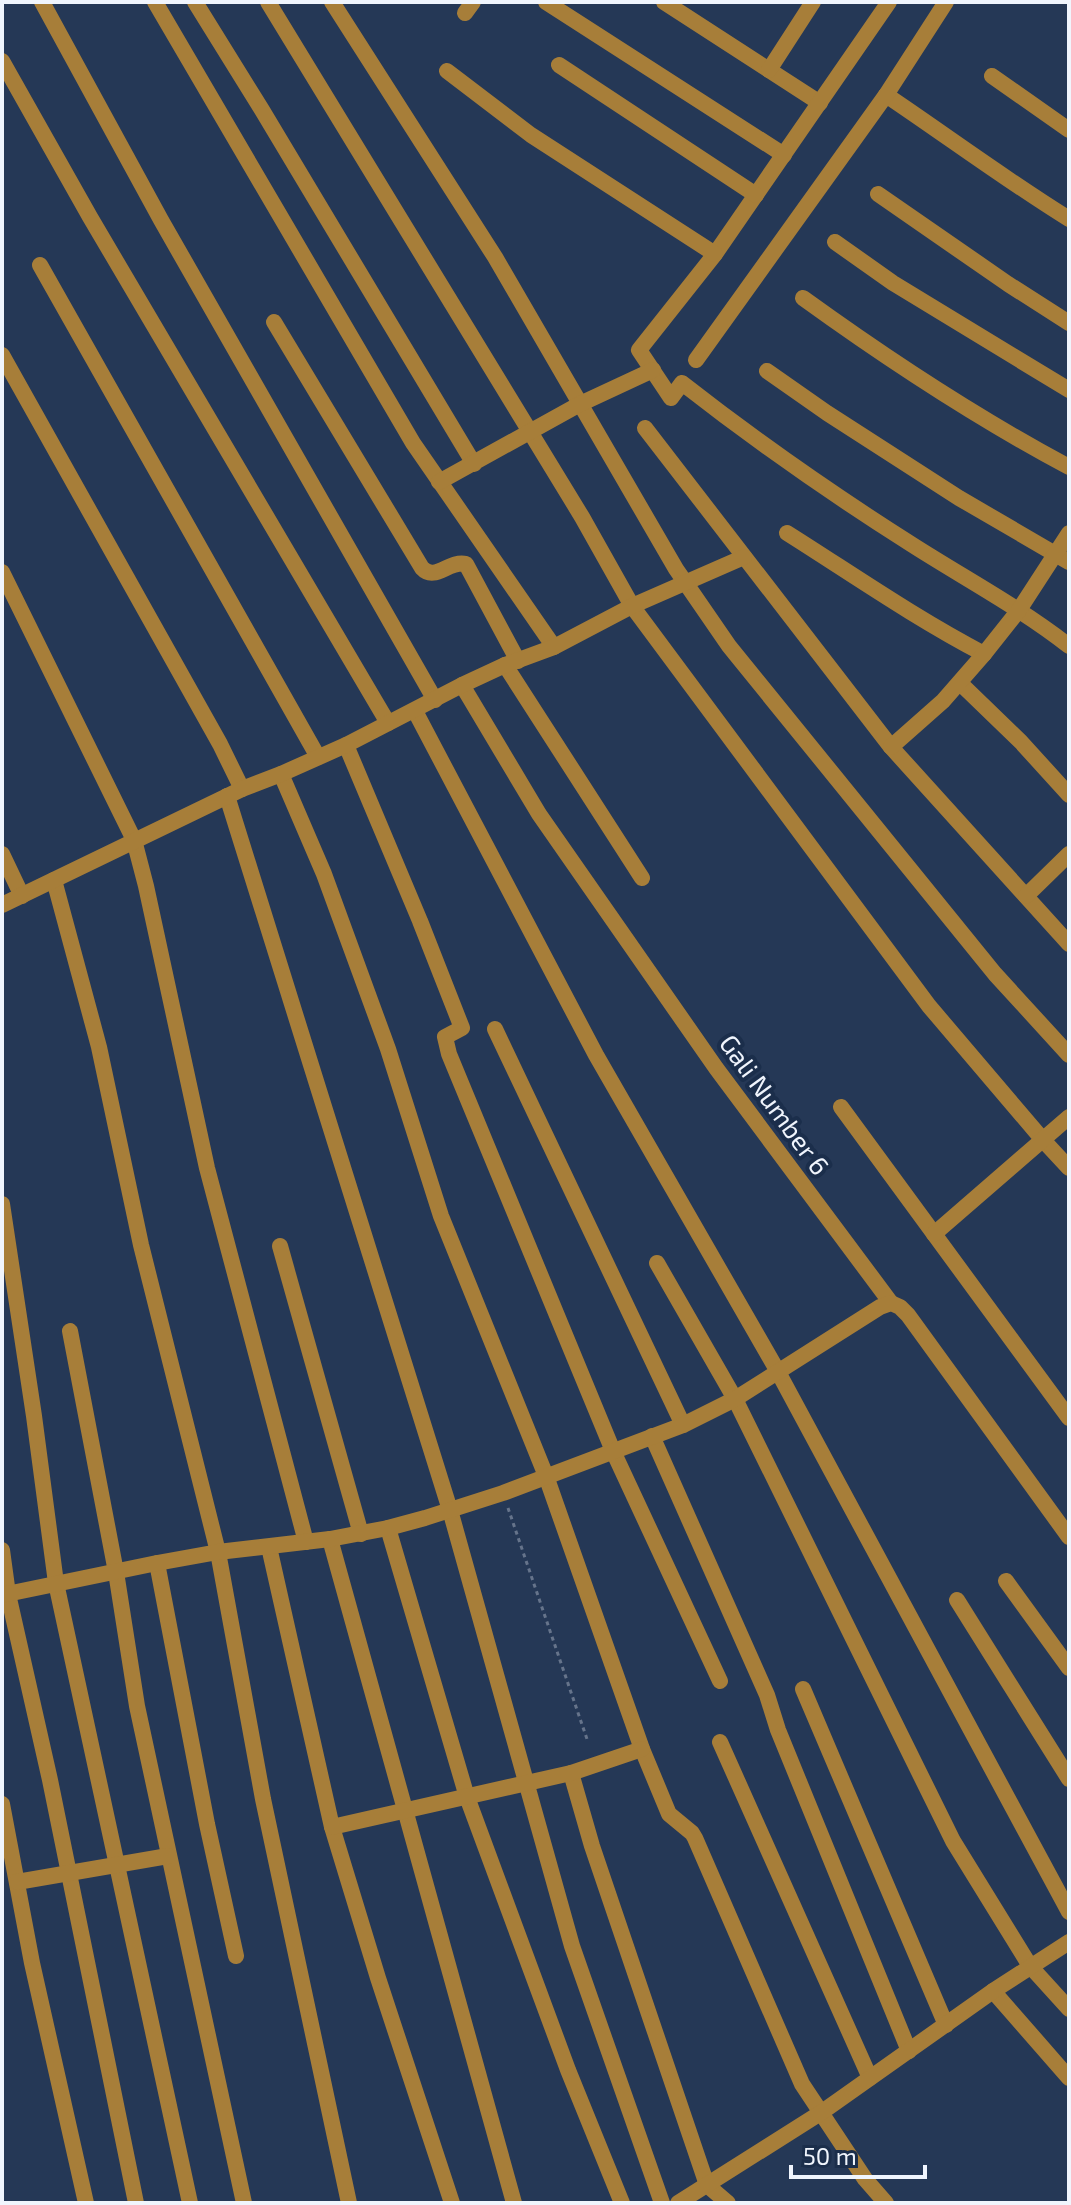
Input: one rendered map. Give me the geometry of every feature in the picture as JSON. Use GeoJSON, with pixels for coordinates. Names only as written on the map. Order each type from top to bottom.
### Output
{"type":"FeatureCollection","features":[{"type":"Feature","properties":{"kind":"street"},"geometry":{"type":"LineString","coordinates":[[42,2],[161,220],[435,700]]}},
{"type":"Feature","properties":{"kind":"street"},"geometry":{"type":"LineString","coordinates":[[155,2],[413,443],[554,647]]}},
{"type":"Feature","properties":{"kind":"street"},"geometry":{"type":"LineString","coordinates":[[195,2],[474,464]]}},
{"type":"Feature","properties":{"kind":"street"},"geometry":{"type":"LineString","coordinates":[[268,2],[582,517],[632,606],[929,1006],[1069,1168]]}},
{"type":"Feature","properties":{"kind":"street"},"geometry":{"type":"LineString","coordinates":[[332,2],[495,257],[686,583],[729,646],[995,974],[1069,1055]]}},
{"type":"Feature","properties":{"kind":"street"},"geometry":{"type":"LineString","coordinates":[[546,2],[784,155]]}},
{"type":"Feature","properties":{"kind":"street"},"geometry":{"type":"LineString","coordinates":[[664,2],[820,103]]}},
{"type":"Feature","properties":{"kind":"street"},"geometry":{"type":"LineString","coordinates":[[889,2],[715,254],[639,350],[671,398],[682,383],[820,485],[1019,610],[1069,646]]}},
{"type":"Feature","properties":{"kind":"street"},"geometry":{"type":"LineString","coordinates":[[696,360],[886,95],[946,2]]}},
{"type":"Feature","properties":{"kind":"street"},"geometry":{"type":"LineString","coordinates":[[769,70],[807,4]]}},
{"type":"Feature","properties":{"kind":"street"},"geometry":{"type":"LineString","coordinates":[[2,61],[90,217],[388,723]]}},
{"type":"Feature","properties":{"kind":"street"},"geometry":{"type":"LineString","coordinates":[[559,65],[756,195]]}},
{"type":"Feature","properties":{"kind":"street"},"geometry":{"type":"LineString","coordinates":[[447,71],[531,135],[715,254]]}},
{"type":"Feature","properties":{"kind":"street"},"geometry":{"type":"LineString","coordinates":[[992,76],[1069,130]]}},
{"type":"Feature","properties":{"kind":"street"},"geometry":{"type":"LineString","coordinates":[[886,95],[1007,180],[1069,219]]}},
{"type":"Feature","properties":{"kind":"street"},"geometry":{"type":"LineString","coordinates":[[878,194],[1069,323]]}},
{"type":"Feature","properties":{"kind":"street"},"geometry":{"type":"LineString","coordinates":[[835,242],[893,283],[1069,390]]}},
{"type":"Feature","properties":{"kind":"street"},"geometry":{"type":"LineString","coordinates":[[40,265],[318,757]]}},
{"type":"Feature","properties":{"kind":"street"},"geometry":{"type":"LineString","coordinates":[[803,298],[956,399],[1069,467]]}},
{"type":"Feature","properties":{"kind":"street"},"geometry":{"type":"LineString","coordinates":[[274,322],[425,573],[431,574],[457,563],[466,564],[512,663],[642,878]]}},
{"type":"Feature","properties":{"kind":"street"},"geometry":{"type":"LineString","coordinates":[[2,355],[220,744],[450,1510],[572,1946],[662,2203]]}},
{"type":"Feature","properties":{"kind":"street"},"geometry":{"type":"LineString","coordinates":[[439,482],[580,404],[653,370]]}},
{"type":"Feature","properties":{"kind":"street"},"geometry":{"type":"LineString","coordinates":[[767,371],[925,477],[1062,557]]}},
{"type":"Feature","properties":{"kind":"street"},"geometry":{"type":"LineString","coordinates":[[645,428],[891,747],[1069,944]]}},
{"type":"Feature","properties":{"kind":"street"},"geometry":{"type":"LineString","coordinates":[[787,533],[935,629],[984,654]]}},
{"type":"Feature","properties":{"kind":"street"},"geometry":{"type":"LineString","coordinates":[[891,747],[960,683],[1062,557],[1069,533]]}},
{"type":"Feature","properties":{"kind":"street"},"geometry":{"type":"LineString","coordinates":[[2,905],[234,792],[346,745],[462,685],[554,647],[632,606],[744,557]]}},
{"type":"Feature","properties":{"kind":"street"},"geometry":{"type":"LineString","coordinates":[[2,572],[134,840],[207,1168],[306,1542]]}},
{"type":"Feature","properties":{"kind":"street"},"geometry":{"type":"LineString","coordinates":[[960,683],[1021,742],[1069,795]]}},
{"type":"Feature","properties":{"kind":"street","name":"Gali Number 6"},"geometry":{"type":"LineString","coordinates":[[462,685],[539,814],[716,1068],[891,1303],[908,1315],[1069,1537]]}},
{"type":"Feature","properties":{"kind":"street"},"geometry":{"type":"LineString","coordinates":[[415,711],[596,1055],[777,1370],[1069,1912]]}},
{"type":"Feature","properties":{"kind":"street"},"geometry":{"type":"LineString","coordinates":[[346,745],[462,1028],[445,1037],[449,1054],[613,1451],[720,1681]]}},
{"type":"Feature","properties":{"kind":"street"},"geometry":{"type":"LineString","coordinates":[[281,774],[324,874],[388,1049],[441,1216],[546,1476],[642,1749],[669,1814],[695,1838],[802,2084],[865,2179],[886,2203]]}},
{"type":"Feature","properties":{"kind":"street"},"geometry":{"type":"LineString","coordinates":[[2,854],[22,896]]}},
{"type":"Feature","properties":{"kind":"street"},"geometry":{"type":"LineString","coordinates":[[1026,896],[1069,854]]}},
{"type":"Feature","properties":{"kind":"street"},"geometry":{"type":"LineString","coordinates":[[54,880],[99,1047],[141,1245],[218,1552],[266,1814],[349,2203]]}},
{"type":"Feature","properties":{"kind":"street"},"geometry":{"type":"LineString","coordinates":[[495,1029],[683,1425]]}},
{"type":"Feature","properties":{"kind":"street"},"geometry":{"type":"LineString","coordinates":[[841,1107],[1069,1418]]}},
{"type":"Feature","properties":{"kind":"street"},"geometry":{"type":"LineString","coordinates":[[934,1234],[1069,1117]]}},
{"type":"Feature","properties":{"kind":"street"},"geometry":{"type":"LineString","coordinates":[[2,1204],[56,1583],[190,2203]]}},
{"type":"Feature","properties":{"kind":"street"},"geometry":{"type":"LineString","coordinates":[[280,1246],[361,1534]]}},
{"type":"Feature","properties":{"kind":"street"},"geometry":{"type":"LineString","coordinates":[[657,1263],[735,1399],[953,1841],[1030,1966],[1069,2009]]}},
{"type":"Feature","properties":{"kind":"street"},"geometry":{"type":"LineString","coordinates":[[5,1594],[218,1552],[361,1534],[503,1493],[683,1425],[735,1399],[869,1313],[891,1303]]}},
{"type":"Feature","properties":{"kind":"street"},"geometry":{"type":"LineString","coordinates":[[70,1331],[116,1572],[137,1706],[244,2203]]}},
{"type":"Feature","properties":{"kind":"street"},"geometry":{"type":"LineString","coordinates":[[652,1436],[767,1695],[778,1730],[909,2051]]}},
{"type":"Feature","properties":{"kind":"street"},"geometry":{"type":"LineString","coordinates":[[388,1528],[467,1797],[568,2070],[622,2203]]}},
{"type":"Feature","properties":{"kind":"street"},"geometry":{"type":"LineString","coordinates":[[330,1539],[514,2203]]}},
{"type":"Feature","properties":{"kind":"street"},"geometry":{"type":"LineString","coordinates":[[269,1547],[332,1827],[452,2203]]}},
{"type":"Feature","properties":{"kind":"street"},"geometry":{"type":"LineString","coordinates":[[2,1550],[5,1594],[50,1780],[136,2203]]}},
{"type":"Feature","properties":{"kind":"street"},"geometry":{"type":"LineString","coordinates":[[157,1563],[207,1824],[236,1956]]}},
{"type":"Feature","properties":{"kind":"street"},"geometry":{"type":"LineString","coordinates":[[1006,1581],[1069,1668]]}},
{"type":"Feature","properties":{"kind":"street"},"geometry":{"type":"LineString","coordinates":[[957,1600],[1069,1779]]}},
{"type":"Feature","properties":{"kind":"street"},"geometry":{"type":"LineString","coordinates":[[803,1689],[946,2025]]}},
{"type":"Feature","properties":{"kind":"street"},"geometry":{"type":"LineString","coordinates":[[720,1742],[870,2078]]}},
{"type":"Feature","properties":{"kind":"street"},"geometry":{"type":"LineString","coordinates":[[332,1827],[571,1773],[642,1749]]}},
{"type":"Feature","properties":{"kind":"street"},"geometry":{"type":"LineString","coordinates":[[571,1773],[592,1846],[707,2185],[728,2203]]}},
{"type":"Feature","properties":{"kind":"street"},"geometry":{"type":"LineString","coordinates":[[2,1804],[32,1963],[86,2203]]}},
{"type":"Feature","properties":{"kind":"street"},"geometry":{"type":"LineString","coordinates":[[17,1882],[168,1856]]}},
{"type":"Feature","properties":{"kind":"street"},"geometry":{"type":"LineString","coordinates":[[678,2203],[822,2112],[993,1991],[1068,1944]]}},
{"type":"Feature","properties":{"kind":"street"},"geometry":{"type":"LineString","coordinates":[[993,1991],[1069,2078]]}},
{"type":"Feature","properties":{"kind":"path"},"geometry":{"type":"LineString","coordinates":[[503,1493],[588,1742]]}}]}
